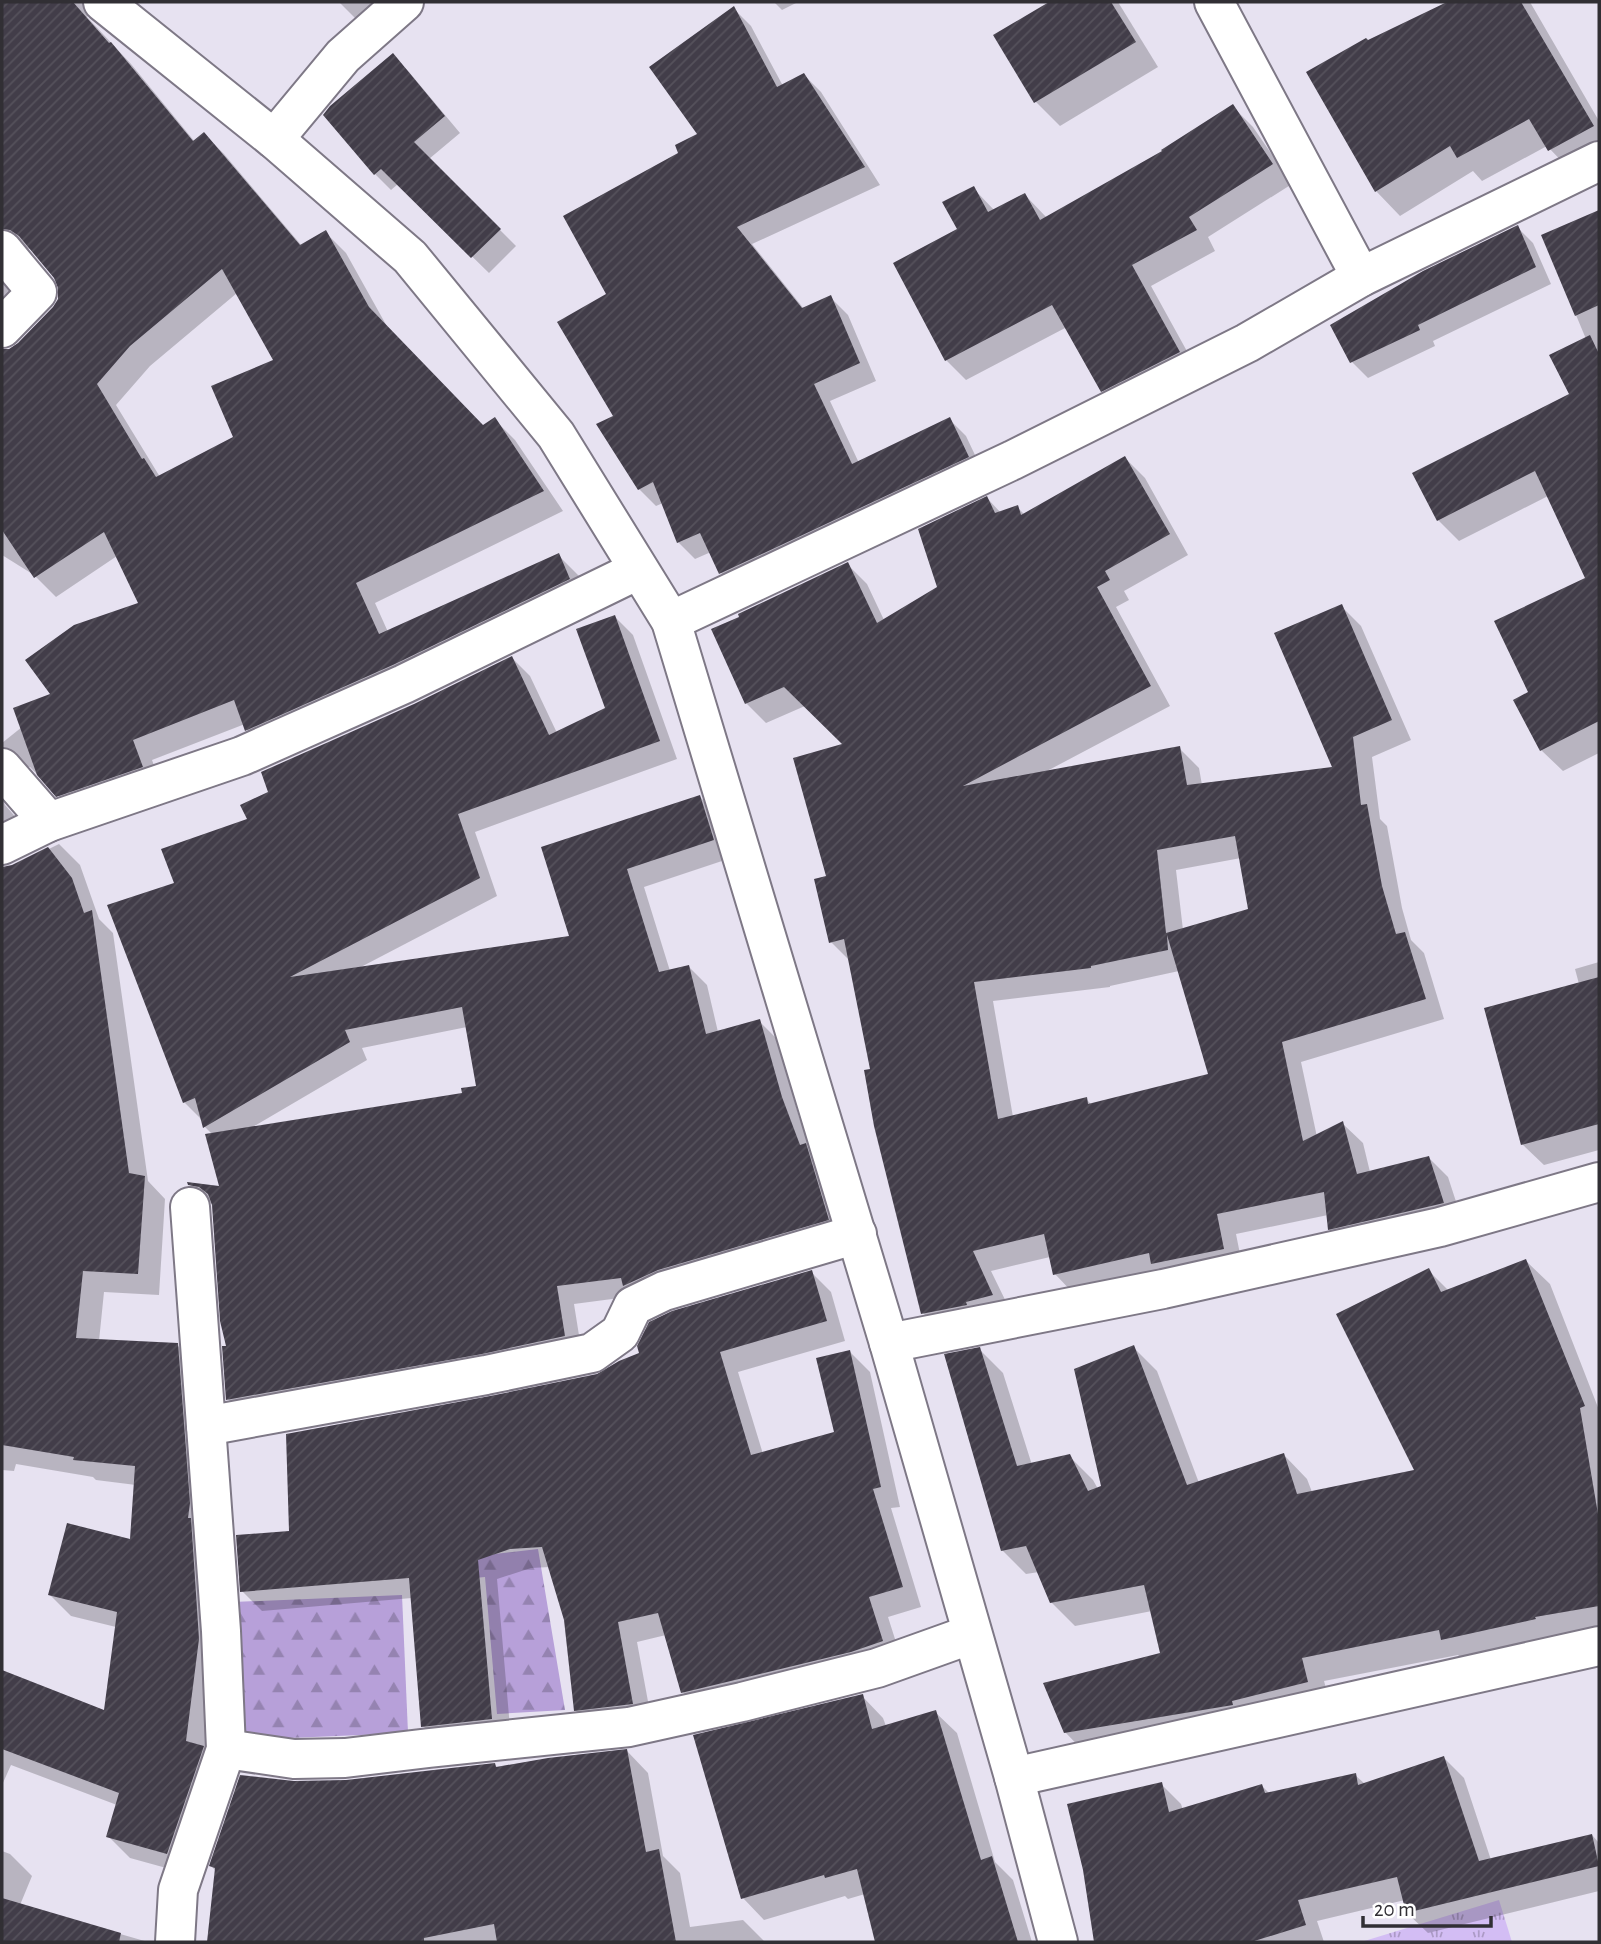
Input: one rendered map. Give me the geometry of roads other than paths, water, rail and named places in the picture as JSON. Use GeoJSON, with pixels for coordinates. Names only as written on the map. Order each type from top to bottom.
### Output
{"type":"FeatureCollection","features":[{"type":"Feature","properties":{"kind":"street"},"geometry":{"type":"LineString","coordinates":[[103,2],[274,139],[410,257],[556,435],[671,621],[889,1343],[1014,1777],[1058,1942]]}},
{"type":"Feature","properties":{"kind":"street"},"geometry":{"type":"LineString","coordinates":[[274,139],[343,56],[404,2]]}},
{"type":"Feature","properties":{"kind":"street"},"geometry":{"type":"LineString","coordinates":[[1214,2],[1361,276]]}},
{"type":"Feature","properties":{"kind":"street"},"geometry":{"type":"LineString","coordinates":[[671,621],[1013,460],[1247,342],[1361,276],[1599,161]]}},
{"type":"Feature","properties":{"kind":"street"},"geometry":{"type":"LineString","coordinates":[[2,250],[37,292],[2,328]]}},
{"type":"Feature","properties":{"kind":"street"},"geometry":{"type":"LineString","coordinates":[[2,845],[49,822],[242,756],[404,684],[638,570]]}},
{"type":"Feature","properties":{"kind":"street"},"geometry":{"type":"LineString","coordinates":[[2,768],[49,822]]}},
{"type":"Feature","properties":{"kind":"street"},"geometry":{"type":"LineString","coordinates":[[889,1343],[1177,1286],[1440,1227],[1599,1182]]}},
{"type":"Feature","properties":{"kind":"street"},"geometry":{"type":"LineString","coordinates":[[175,1942],[178,1890],[226,1749],[221,1631],[190,1207]]}},
{"type":"Feature","properties":{"kind":"street"},"geometry":{"type":"LineString","coordinates":[[205,1426],[486,1376],[592,1353],[620,1333],[633,1306],[664,1291],[857,1234]]}},
{"type":"Feature","properties":{"kind":"street"},"geometry":{"type":"LineString","coordinates":[[226,1749],[294,1759],[345,1758],[629,1727],[877,1668],[972,1634]]}},
{"type":"Feature","properties":{"kind":"street"},"geometry":{"type":"LineString","coordinates":[[1014,1777],[1599,1646]]}}]}
